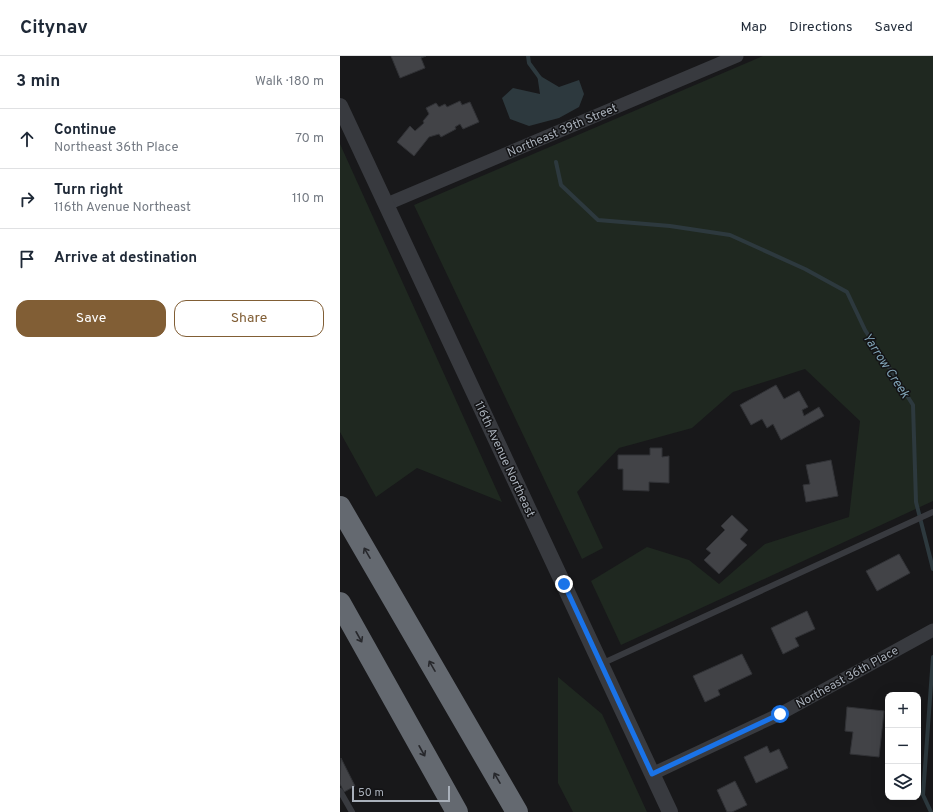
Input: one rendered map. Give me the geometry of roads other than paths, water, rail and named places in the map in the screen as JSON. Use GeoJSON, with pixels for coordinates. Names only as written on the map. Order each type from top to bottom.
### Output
{"type":"FeatureCollection","features":[{"type":"Feature","properties":{"kind":"highway"},"geometry":{"type":"LineString","coordinates":[[340,507],[517,812]]}},
{"type":"Feature","properties":{"kind":"highway"},"geometry":{"type":"LineString","coordinates":[[340,603],[457,812]]}},
{"type":"Feature","properties":{"kind":"street","name":"Northeast 39th Street"},"geometry":{"type":"LineString","coordinates":[[387,204],[737,56]]}},
{"type":"Feature","properties":{"kind":"street","name":"116th Avenue Northeast"},"geometry":{"type":"LineString","coordinates":[[340,106],[670,812]]}},
{"type":"Feature","properties":{"kind":"street","name":"Northeast 36th Place"},"geometry":{"type":"LineString","coordinates":[[652,774],[780,714],[933,630]]}},
{"type":"Feature","properties":{"kind":"lane"},"geometry":{"type":"LineString","coordinates":[[601,664],[933,512]]}},
{"type":"Feature","properties":{"kind":"lane"},"geometry":{"type":"LineString","coordinates":[[340,791],[352,812]]}},
{"type":"Feature","properties":{"kind":"waterway"},"geometry":{"type":"LineString","coordinates":[[528,56],[529,63],[540,78]]}},
{"type":"Feature","properties":{"kind":"waterway","name":"Yarrow Creek"},"geometry":{"type":"LineString","coordinates":[[556,162],[561,185],[598,220],[670,226],[730,235],[805,269],[847,292],[865,330],[913,405],[916,502],[933,569]]}},
{"type":"Feature","properties":{"kind":"waterway","name":"Yarrow Creek"},"geometry":{"type":"LineString","coordinates":[[931,812],[923,795],[933,657]]}}]}
